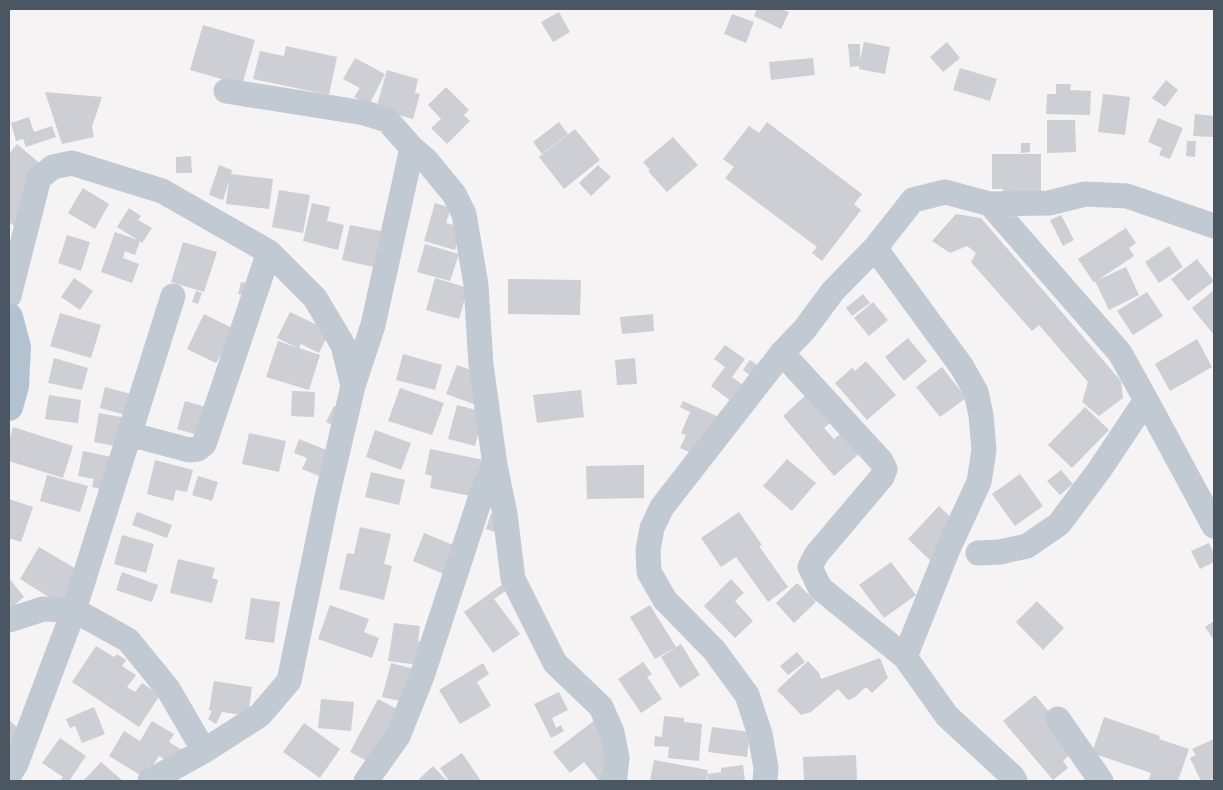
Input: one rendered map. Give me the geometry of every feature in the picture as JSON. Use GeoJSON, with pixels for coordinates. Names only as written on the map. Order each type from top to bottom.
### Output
{"type":"FeatureCollection","features":[{"type":"Feature","properties":{"kind":"main road"},"geometry":{"type":"LineString","coordinates":[[9,316],[17,347],[15,386],[9,407]]}},
{"type":"Feature","properties":{"kind":"street"},"geometry":{"type":"LineString","coordinates":[[226,91],[365,113],[387,120],[412,148],[426,160],[454,194],[464,214],[476,285],[481,365],[495,465],[505,514],[513,578],[555,663],[601,708],[612,732],[617,758],[615,776],[612,781]]}},
{"type":"Feature","properties":{"kind":"street"},"geometry":{"type":"LineString","coordinates":[[150,781],[204,751],[260,715],[289,682],[327,497],[353,386],[373,324],[412,148]]}},
{"type":"Feature","properties":{"kind":"street"},"geometry":{"type":"LineString","coordinates":[[9,296],[39,178],[53,167],[72,163],[162,191],[269,252],[315,298],[343,345],[353,386]]}},
{"type":"Feature","properties":{"kind":"street"},"geometry":{"type":"LineString","coordinates":[[765,781],[766,768],[760,734],[747,695],[714,650],[665,600],[649,572],[648,550],[652,528],[662,507],[782,353],[804,330],[833,291],[875,248],[913,200],[945,192],[990,204],[1049,203],[1085,194],[1127,196],[1214,226]]}},
{"type":"Feature","properties":{"kind":"street"},"geometry":{"type":"LineString","coordinates":[[990,204],[1120,353],[1214,526]]}},
{"type":"Feature","properties":{"kind":"street"},"geometry":{"type":"LineString","coordinates":[[875,248],[962,367],[976,392],[981,415],[984,450],[979,482],[948,550],[906,657]]}},
{"type":"Feature","properties":{"kind":"street"},"geometry":{"type":"LineString","coordinates":[[129,434],[189,450],[198,449],[204,444],[269,252]]}},
{"type":"Feature","properties":{"kind":"street"},"geometry":{"type":"LineString","coordinates":[[9,775],[16,764],[74,610],[173,296]]}},
{"type":"Feature","properties":{"kind":"street"},"geometry":{"type":"LineString","coordinates":[[782,353],[880,461],[885,469],[882,477],[816,555],[810,567],[820,588],[906,657],[948,716],[1016,781]]}},
{"type":"Feature","properties":{"kind":"street"},"geometry":{"type":"LineString","coordinates":[[978,554],[1000,552],[1027,546],[1059,524],[1100,469],[1146,400]]}},
{"type":"Feature","properties":{"kind":"street"},"geometry":{"type":"LineString","coordinates":[[366,781],[398,736],[412,702],[484,490],[495,465]]}},
{"type":"Feature","properties":{"kind":"street"},"geometry":{"type":"LineString","coordinates":[[9,620],[43,609],[74,610],[128,640],[168,689],[204,751]]}},
{"type":"Feature","properties":{"kind":"street"},"geometry":{"type":"LineString","coordinates":[[1058,719],[1101,781]]}},
{"type":"Feature","properties":{"kind":"building"},"geometry":{"type":"Polygon","coordinates":[[[757,9],[781,9],[789,12],[781,29],[754,16],[757,9]]]}},
{"type":"Feature","properties":{"kind":"building"},"geometry":{"type":"Polygon","coordinates":[[[559,12],[570,32],[553,42],[541,22],[559,12]]]}},
{"type":"Feature","properties":{"kind":"building"},"geometry":{"type":"Polygon","coordinates":[[[732,14],[754,22],[746,43],[724,34],[732,14]]]}},
{"type":"Feature","properties":{"kind":"building"},"geometry":{"type":"Polygon","coordinates":[[[203,25],[255,40],[242,85],[190,70],[203,25]]]}},
{"type":"Feature","properties":{"kind":"building"},"geometry":{"type":"Polygon","coordinates":[[[864,42],[890,47],[885,74],[859,69],[859,66],[850,67],[848,44],[860,44],[860,60],[864,42]]]}},
{"type":"Feature","properties":{"kind":"building"},"geometry":{"type":"Polygon","coordinates":[[[947,42],[960,58],[943,72],[930,57],[947,42]]]}},
{"type":"Feature","properties":{"kind":"building"},"geometry":{"type":"Polygon","coordinates":[[[286,46],[337,57],[329,95],[253,79],[260,51],[284,56],[286,46]]]}},
{"type":"Feature","properties":{"kind":"building"},"geometry":{"type":"Polygon","coordinates":[[[355,58],[385,74],[369,105],[354,97],[360,88],[343,79],[355,58]]]}},
{"type":"Feature","properties":{"kind":"building"},"geometry":{"type":"Polygon","coordinates":[[[813,58],[815,75],[771,80],[769,62],[813,58]]]}},
{"type":"Feature","properties":{"kind":"building"},"geometry":{"type":"Polygon","coordinates":[[[960,68],[997,79],[990,101],[953,90],[960,68]]]}},
{"type":"Feature","properties":{"kind":"building"},"geometry":{"type":"Polygon","coordinates":[[[387,70],[418,79],[415,93],[420,94],[413,119],[376,109],[387,70]]]}},
{"type":"Feature","properties":{"kind":"building"},"geometry":{"type":"Polygon","coordinates":[[[1166,80],[1178,90],[1165,107],[1152,98],[1166,80]]]}},
{"type":"Feature","properties":{"kind":"building"},"geometry":{"type":"Polygon","coordinates":[[[1056,84],[1071,84],[1070,90],[1091,91],[1090,115],[1046,114],[1047,94],[1056,94],[1056,84]]]}},
{"type":"Feature","properties":{"kind":"building"},"geometry":{"type":"Polygon","coordinates":[[[446,87],[469,110],[464,115],[470,121],[447,144],[431,128],[441,119],[428,105],[446,87]]]}},
{"type":"Feature","properties":{"kind":"building"},"geometry":{"type":"Polygon","coordinates":[[[45,92],[102,97],[92,127],[94,137],[62,144],[45,92]]]}},
{"type":"Feature","properties":{"kind":"building"},"geometry":{"type":"Polygon","coordinates":[[[1103,94],[1130,97],[1125,135],[1098,132],[1103,94]]]}},
{"type":"Feature","properties":{"kind":"building"},"geometry":{"type":"Polygon","coordinates":[[[1195,114],[1214,116],[1214,137],[1193,136],[1195,114]]]}},
{"type":"Feature","properties":{"kind":"building"},"geometry":{"type":"Polygon","coordinates":[[[29,117],[34,132],[52,126],[56,137],[26,147],[23,139],[16,141],[11,123],[29,117]]]}},
{"type":"Feature","properties":{"kind":"building"},"geometry":{"type":"Polygon","coordinates":[[[1158,118],[1183,128],[1170,159],[1159,155],[1162,148],[1148,142],[1158,118]]]}},
{"type":"Feature","properties":{"kind":"building"},"geometry":{"type":"Polygon","coordinates":[[[1047,120],[1075,120],[1076,152],[1047,153],[1047,120]]]}},
{"type":"Feature","properties":{"kind":"building"},"geometry":{"type":"Polygon","coordinates":[[[559,122],[568,134],[542,154],[533,142],[559,122]]]}},
{"type":"Feature","properties":{"kind":"building"},"geometry":{"type":"Polygon","coordinates":[[[767,122],[862,194],[854,204],[861,210],[822,261],[812,253],[817,247],[725,178],[734,167],[723,159],[749,126],[759,133],[767,122]]]}},
{"type":"Feature","properties":{"kind":"building"},"geometry":{"type":"Polygon","coordinates":[[[575,129],[600,160],[564,189],[539,157],[575,129]]]}},
{"type":"Feature","properties":{"kind":"building"},"geometry":{"type":"Polygon","coordinates":[[[673,137],[698,165],[667,192],[648,171],[650,170],[643,162],[673,137]]]}},
{"type":"Feature","properties":{"kind":"building"},"geometry":{"type":"Polygon","coordinates":[[[1187,141],[1196,141],[1195,157],[1186,156],[1187,141]]]}},
{"type":"Feature","properties":{"kind":"building"},"geometry":{"type":"Polygon","coordinates":[[[1021,143],[1030,143],[1030,152],[1021,153],[1021,143]]]}},
{"type":"Feature","properties":{"kind":"building"},"geometry":{"type":"Polygon","coordinates":[[[17,144],[43,166],[22,190],[36,201],[14,226],[9,222],[9,154],[17,144]]]}},
{"type":"Feature","properties":{"kind":"building"},"geometry":{"type":"Polygon","coordinates":[[[992,154],[1041,154],[1041,194],[1003,194],[1003,189],[992,189],[992,154]]]}},
{"type":"Feature","properties":{"kind":"building"},"geometry":{"type":"Polygon","coordinates":[[[191,156],[192,173],[176,173],[176,157],[191,156]]]}},
{"type":"Feature","properties":{"kind":"building"},"geometry":{"type":"Polygon","coordinates":[[[219,165],[232,170],[231,174],[273,179],[269,209],[226,204],[229,181],[223,200],[209,195],[219,165]]]}},
{"type":"Feature","properties":{"kind":"building"},"geometry":{"type":"Polygon","coordinates":[[[598,165],[611,177],[591,196],[579,183],[598,165]]]}},
{"type":"Feature","properties":{"kind":"building"},"geometry":{"type":"Polygon","coordinates":[[[83,188],[109,204],[95,229],[68,213],[83,188]]]}},
{"type":"Feature","properties":{"kind":"building"},"geometry":{"type":"Polygon","coordinates":[[[279,190],[310,195],[303,233],[272,227],[279,190]]]}},
{"type":"Feature","properties":{"kind":"building"},"geometry":{"type":"Polygon","coordinates":[[[312,203],[330,207],[327,221],[344,225],[338,250],[303,241],[312,203]]]}},
{"type":"Feature","properties":{"kind":"building"},"geometry":{"type":"Polygon","coordinates":[[[435,203],[451,208],[446,223],[462,227],[455,250],[424,241],[435,203]]]}},
{"type":"Feature","properties":{"kind":"building"},"geometry":{"type":"Polygon","coordinates":[[[129,208],[141,216],[138,220],[152,228],[142,243],[140,241],[135,255],[125,251],[123,258],[139,264],[132,283],[101,272],[115,232],[138,240],[117,227],[129,208]]]}},
{"type":"Feature","properties":{"kind":"building"},"geometry":{"type":"Polygon","coordinates":[[[956,214],[981,218],[1121,381],[1123,398],[1099,416],[1082,402],[1088,382],[1039,325],[1032,331],[971,262],[976,253],[967,246],[950,253],[932,241],[956,214]]]}},
{"type":"Feature","properties":{"kind":"building"},"geometry":{"type":"Polygon","coordinates":[[[1061,215],[1074,240],[1063,246],[1050,220],[1061,215]]]}},
{"type":"Feature","properties":{"kind":"building"},"geometry":{"type":"Polygon","coordinates":[[[350,225],[381,231],[374,267],[342,260],[350,225]]]}},
{"type":"Feature","properties":{"kind":"building"},"geometry":{"type":"Polygon","coordinates":[[[1126,228],[1136,243],[1129,248],[1134,256],[1098,280],[1126,267],[1139,295],[1109,310],[1095,281],[1094,283],[1078,259],[1126,228]]]}},
{"type":"Feature","properties":{"kind":"building"},"geometry":{"type":"Polygon","coordinates":[[[67,235],[90,242],[81,271],[58,263],[67,235]]]}},
{"type":"Feature","properties":{"kind":"building"},"geometry":{"type":"Polygon","coordinates":[[[183,242],[217,252],[204,292],[171,282],[183,242]]]}},
{"type":"Feature","properties":{"kind":"building"},"geometry":{"type":"Polygon","coordinates":[[[425,244],[459,254],[450,281],[417,272],[425,244]]]}},
{"type":"Feature","properties":{"kind":"building"},"geometry":{"type":"Polygon","coordinates":[[[1169,246],[1183,267],[1159,283],[1145,262],[1169,246]]]}},
{"type":"Feature","properties":{"kind":"building"},"geometry":{"type":"Polygon","coordinates":[[[1197,259],[1214,281],[1188,301],[1171,279],[1197,259]]]}},
{"type":"Feature","properties":{"kind":"building"},"geometry":{"type":"Polygon","coordinates":[[[74,278],[93,291],[80,310],[61,297],[74,278]]]}},
{"type":"Feature","properties":{"kind":"building"},"geometry":{"type":"Polygon","coordinates":[[[435,278],[468,288],[459,319],[426,310],[435,278]]]}},
{"type":"Feature","properties":{"kind":"building"},"geometry":{"type":"Polygon","coordinates":[[[508,279],[581,280],[580,315],[508,314],[508,279]]]}},
{"type":"Feature","properties":{"kind":"building"},"geometry":{"type":"Polygon","coordinates":[[[241,282],[247,283],[244,295],[238,294],[241,282]]]}},
{"type":"Feature","properties":{"kind":"building"},"geometry":{"type":"Polygon","coordinates":[[[1214,290],[1214,335],[1192,308],[1214,290]]]}},
{"type":"Feature","properties":{"kind":"building"},"geometry":{"type":"Polygon","coordinates":[[[196,291],[202,293],[198,304],[192,302],[196,291]]]}},
{"type":"Feature","properties":{"kind":"building"},"geometry":{"type":"Polygon","coordinates":[[[1147,292],[1163,316],[1133,335],[1117,311],[1147,292]]]}},
{"type":"Feature","properties":{"kind":"building"},"geometry":{"type":"Polygon","coordinates":[[[863,294],[870,303],[852,316],[846,308],[863,294]]]}},
{"type":"Feature","properties":{"kind":"building"},"geometry":{"type":"Polygon","coordinates":[[[873,302],[888,320],[869,336],[854,318],[873,302]]]}},
{"type":"Feature","properties":{"kind":"building"},"geometry":{"type":"Polygon","coordinates":[[[290,312],[330,331],[319,353],[301,344],[299,348],[320,355],[309,390],[266,377],[278,341],[298,348],[277,338],[290,312]]]}},
{"type":"Feature","properties":{"kind":"building"},"geometry":{"type":"Polygon","coordinates":[[[60,313],[101,325],[91,358],[50,346],[60,313]]]}},
{"type":"Feature","properties":{"kind":"building"},"geometry":{"type":"Polygon","coordinates":[[[204,314],[248,336],[235,363],[220,356],[216,363],[187,349],[204,314]]]}},
{"type":"Feature","properties":{"kind":"building"},"geometry":{"type":"Polygon","coordinates":[[[653,314],[654,331],[622,334],[620,317],[653,314]]]}},
{"type":"Feature","properties":{"kind":"building"},"geometry":{"type":"Polygon","coordinates":[[[908,338],[927,361],[904,381],[885,357],[908,338]]]}},
{"type":"Feature","properties":{"kind":"building"},"geometry":{"type":"Polygon","coordinates":[[[1197,339],[1212,367],[1170,391],[1155,364],[1197,339]]]}},
{"type":"Feature","properties":{"kind":"building"},"geometry":{"type":"Polygon","coordinates":[[[725,345],[745,359],[732,377],[743,385],[731,401],[711,386],[725,367],[714,359],[725,345]]]}},
{"type":"Feature","properties":{"kind":"building"},"geometry":{"type":"Polygon","coordinates":[[[403,354],[442,365],[435,390],[396,380],[403,354]]]}},
{"type":"Feature","properties":{"kind":"building"},"geometry":{"type":"Polygon","coordinates":[[[54,358],[88,368],[82,390],[48,383],[54,358]]]}},
{"type":"Feature","properties":{"kind":"building"},"geometry":{"type":"Polygon","coordinates":[[[635,358],[637,384],[617,385],[615,360],[635,358]]]}},
{"type":"Feature","properties":{"kind":"building"},"geometry":{"type":"Polygon","coordinates":[[[750,360],[771,375],[751,376],[743,370],[750,360]]]}},
{"type":"Feature","properties":{"kind":"building"},"geometry":{"type":"Polygon","coordinates":[[[866,361],[896,395],[867,420],[835,383],[852,368],[855,371],[866,361]]]}},
{"type":"Feature","properties":{"kind":"building"},"geometry":{"type":"Polygon","coordinates":[[[457,365],[489,377],[479,406],[446,394],[457,365]]]}},
{"type":"Feature","properties":{"kind":"building"},"geometry":{"type":"Polygon","coordinates":[[[942,367],[966,398],[940,417],[916,387],[942,367]]]}},
{"type":"Feature","properties":{"kind":"building"},"geometry":{"type":"Polygon","coordinates":[[[105,387],[138,396],[133,417],[100,408],[105,387]]]}},
{"type":"Feature","properties":{"kind":"building"},"geometry":{"type":"Polygon","coordinates":[[[400,388],[444,403],[432,435],[388,421],[400,388]]]}},
{"type":"Feature","properties":{"kind":"building"},"geometry":{"type":"Polygon","coordinates":[[[581,390],[584,417],[537,423],[533,395],[581,390]]]}},
{"type":"Feature","properties":{"kind":"building"},"geometry":{"type":"Polygon","coordinates":[[[292,391],[315,392],[314,417],[291,416],[292,391]]]}},
{"type":"Feature","properties":{"kind":"building"},"geometry":{"type":"Polygon","coordinates":[[[49,395],[81,400],[78,423],[45,419],[49,395]]]}},
{"type":"Feature","properties":{"kind":"building"},"geometry":{"type":"Polygon","coordinates":[[[805,396],[830,423],[824,428],[834,439],[844,431],[862,451],[834,476],[783,416],[805,396]]]}},
{"type":"Feature","properties":{"kind":"building"},"geometry":{"type":"Polygon","coordinates":[[[185,401],[216,410],[208,438],[177,429],[185,401]]]}},
{"type":"Feature","properties":{"kind":"building"},"geometry":{"type":"Polygon","coordinates":[[[683,401],[721,418],[703,458],[680,448],[686,435],[681,433],[690,412],[680,407],[683,401]]]}},
{"type":"Feature","properties":{"kind":"building"},"geometry":{"type":"Polygon","coordinates":[[[457,405],[484,412],[475,446],[448,439],[457,405]]]}},
{"type":"Feature","properties":{"kind":"building"},"geometry":{"type":"Polygon","coordinates":[[[334,406],[351,414],[344,430],[326,422],[334,406]]]}},
{"type":"Feature","properties":{"kind":"building"},"geometry":{"type":"Polygon","coordinates":[[[1085,407],[1109,430],[1072,468],[1048,445],[1085,407]]]}},
{"type":"Feature","properties":{"kind":"building"},"geometry":{"type":"Polygon","coordinates":[[[99,413],[127,418],[121,447],[94,442],[99,413]]]}},
{"type":"Feature","properties":{"kind":"building"},"geometry":{"type":"Polygon","coordinates":[[[13,427],[73,446],[63,478],[9,461],[9,441],[13,427]]]}},
{"type":"Feature","properties":{"kind":"building"},"geometry":{"type":"Polygon","coordinates":[[[375,430],[411,443],[401,470],[366,457],[375,430]]]}},
{"type":"Feature","properties":{"kind":"building"},"geometry":{"type":"Polygon","coordinates":[[[249,433],[286,441],[279,472],[242,464],[249,433]]]}},
{"type":"Feature","properties":{"kind":"building"},"geometry":{"type":"Polygon","coordinates":[[[299,439],[329,451],[319,476],[302,469],[307,458],[294,453],[299,439]]]}},
{"type":"Feature","properties":{"kind":"building"},"geometry":{"type":"Polygon","coordinates":[[[430,449],[489,461],[481,498],[430,488],[432,476],[425,474],[430,449]]]}},
{"type":"Feature","properties":{"kind":"building"},"geometry":{"type":"Polygon","coordinates":[[[83,451],[112,457],[105,490],[92,487],[94,479],[78,476],[83,451]]]}},
{"type":"Feature","properties":{"kind":"building"},"geometry":{"type":"Polygon","coordinates":[[[787,459],[816,483],[792,511],[763,486],[787,459]]]}},
{"type":"Feature","properties":{"kind":"building"},"geometry":{"type":"Polygon","coordinates":[[[155,460],[193,470],[187,492],[176,490],[173,501],[147,494],[155,460]]]}},
{"type":"Feature","properties":{"kind":"building"},"geometry":{"type":"Polygon","coordinates":[[[644,465],[644,498],[587,499],[586,466],[644,465]]]}},
{"type":"Feature","properties":{"kind":"building"},"geometry":{"type":"Polygon","coordinates":[[[1061,470],[1073,484],[1060,495],[1047,481],[1061,470]]]}},
{"type":"Feature","properties":{"kind":"building"},"geometry":{"type":"Polygon","coordinates":[[[371,472],[405,480],[399,505],[365,497],[371,472]]]}},
{"type":"Feature","properties":{"kind":"building"},"geometry":{"type":"Polygon","coordinates":[[[1020,474],[1043,506],[1015,526],[992,494],[1020,474]]]}},
{"type":"Feature","properties":{"kind":"building"},"geometry":{"type":"Polygon","coordinates":[[[47,475],[88,486],[80,512],[40,501],[47,475]]]}},
{"type":"Feature","properties":{"kind":"building"},"geometry":{"type":"Polygon","coordinates":[[[198,476],[218,482],[212,501],[192,495],[198,476]]]}},
{"type":"Feature","properties":{"kind":"building"},"geometry":{"type":"Polygon","coordinates":[[[9,499],[33,507],[21,542],[9,538],[9,499]]]}},
{"type":"Feature","properties":{"kind":"building"},"geometry":{"type":"Polygon","coordinates":[[[939,506],[965,531],[934,564],[908,539],[939,506]]]}},
{"type":"Feature","properties":{"kind":"building"},"geometry":{"type":"Polygon","coordinates":[[[137,512],[172,525],[167,538],[132,525],[137,512]]]}},
{"type":"Feature","properties":{"kind":"building"},"geometry":{"type":"Polygon","coordinates":[[[739,512],[762,545],[759,546],[788,587],[768,602],[736,557],[721,567],[701,538],[739,512]]]}},
{"type":"Feature","properties":{"kind":"building"},"geometry":{"type":"Polygon","coordinates":[[[491,513],[507,518],[501,534],[486,529],[491,513]]]}},
{"type":"Feature","properties":{"kind":"building"},"geometry":{"type":"Polygon","coordinates":[[[360,527],[391,534],[384,564],[392,566],[384,600],[339,589],[347,553],[354,554],[360,527]]]}},
{"type":"Feature","properties":{"kind":"building"},"geometry":{"type":"Polygon","coordinates":[[[424,533],[458,547],[453,578],[413,561],[424,533]]]}},
{"type":"Feature","properties":{"kind":"building"},"geometry":{"type":"Polygon","coordinates":[[[122,535],[154,544],[146,573],[114,564],[122,535]]]}},
{"type":"Feature","properties":{"kind":"building"},"geometry":{"type":"Polygon","coordinates":[[[1209,543],[1214,554],[1214,562],[1200,569],[1191,551],[1209,543]]]}},
{"type":"Feature","properties":{"kind":"building"},"geometry":{"type":"Polygon","coordinates":[[[39,547],[83,573],[63,606],[20,579],[39,547]]]}},
{"type":"Feature","properties":{"kind":"building"},"geometry":{"type":"Polygon","coordinates":[[[178,559],[215,568],[212,578],[218,580],[212,603],[170,593],[178,559]]]}},
{"type":"Feature","properties":{"kind":"building"},"geometry":{"type":"Polygon","coordinates":[[[891,562],[916,595],[884,618],[859,585],[891,562]]]}},
{"type":"Feature","properties":{"kind":"building"},"geometry":{"type":"Polygon","coordinates":[[[122,572],[158,585],[152,602],[116,590],[122,572]]]}},
{"type":"Feature","properties":{"kind":"building"},"geometry":{"type":"Polygon","coordinates":[[[9,578],[24,597],[9,610],[9,578]]]}},
{"type":"Feature","properties":{"kind":"building"},"geometry":{"type":"Polygon","coordinates":[[[731,579],[744,593],[735,601],[753,621],[735,638],[704,606],[731,579]]]}},
{"type":"Feature","properties":{"kind":"building"},"geometry":{"type":"Polygon","coordinates":[[[797,583],[816,602],[794,623],[776,603],[797,583]]]}},
{"type":"Feature","properties":{"kind":"building"},"geometry":{"type":"Polygon","coordinates":[[[503,584],[507,590],[494,599],[520,634],[493,653],[464,612],[503,584]]]}},
{"type":"Feature","properties":{"kind":"building"},"geometry":{"type":"Polygon","coordinates":[[[251,598],[280,602],[274,643],[245,639],[251,598]]]}},
{"type":"Feature","properties":{"kind":"building"},"geometry":{"type":"Polygon","coordinates":[[[1037,601],[1064,628],[1043,650],[1016,622],[1037,601]]]}},
{"type":"Feature","properties":{"kind":"building"},"geometry":{"type":"Polygon","coordinates":[[[330,605],[369,619],[364,632],[379,638],[372,658],[318,639],[330,605]]]}},
{"type":"Feature","properties":{"kind":"building"},"geometry":{"type":"Polygon","coordinates":[[[650,605],[676,647],[655,659],[630,617],[650,605]]]}},
{"type":"Feature","properties":{"kind":"building"},"geometry":{"type":"Polygon","coordinates":[[[1214,621],[1214,640],[1205,627],[1214,621]]]}},
{"type":"Feature","properties":{"kind":"building"},"geometry":{"type":"Polygon","coordinates":[[[394,623],[420,626],[418,641],[431,643],[427,666],[388,661],[394,623]]]}},
{"type":"Feature","properties":{"kind":"building"},"geometry":{"type":"Polygon","coordinates":[[[681,644],[700,675],[680,688],[661,657],[681,644]]]}},
{"type":"Feature","properties":{"kind":"building"},"geometry":{"type":"Polygon","coordinates":[[[96,646],[114,657],[117,654],[126,660],[122,666],[136,675],[127,687],[135,692],[142,683],[160,695],[139,727],[72,682],[96,646]]]}},
{"type":"Feature","properties":{"kind":"building"},"geometry":{"type":"Polygon","coordinates":[[[797,652],[805,662],[788,675],[780,666],[797,652]]]}},
{"type":"Feature","properties":{"kind":"building"},"geometry":{"type":"Polygon","coordinates":[[[880,658],[888,678],[872,693],[866,687],[855,697],[848,700],[838,689],[811,712],[801,715],[777,690],[808,661],[819,673],[821,679],[880,658]]]}},
{"type":"Feature","properties":{"kind":"building"},"geometry":{"type":"Polygon","coordinates":[[[643,662],[652,674],[647,677],[662,699],[641,713],[618,679],[643,662]]]}},
{"type":"Feature","properties":{"kind":"building"},"geometry":{"type":"Polygon","coordinates":[[[391,663],[422,671],[413,704],[382,697],[391,663]]]}},
{"type":"Feature","properties":{"kind":"building"},"geometry":{"type":"Polygon","coordinates":[[[483,663],[489,674],[477,682],[491,706],[460,724],[439,690],[483,663]]]}},
{"type":"Feature","properties":{"kind":"building"},"geometry":{"type":"Polygon","coordinates":[[[214,681],[252,687],[248,716],[222,712],[216,724],[208,719],[212,711],[209,710],[214,681]]]}},
{"type":"Feature","properties":{"kind":"building"},"geometry":{"type":"Polygon","coordinates":[[[559,692],[568,710],[552,718],[556,728],[561,725],[564,731],[551,738],[534,704],[559,692]]]}},
{"type":"Feature","properties":{"kind":"building"},"geometry":{"type":"Polygon","coordinates":[[[1035,695],[1079,747],[1063,761],[1068,768],[1053,780],[1003,721],[1035,695]]]}},
{"type":"Feature","properties":{"kind":"building"},"geometry":{"type":"Polygon","coordinates":[[[321,699],[354,702],[351,731],[318,728],[321,699]]]}},
{"type":"Feature","properties":{"kind":"building"},"geometry":{"type":"Polygon","coordinates":[[[378,699],[414,718],[386,771],[350,752],[378,699]]]}},
{"type":"Feature","properties":{"kind":"building"},"geometry":{"type":"Polygon","coordinates":[[[94,707],[105,734],[82,743],[75,726],[70,728],[66,719],[94,707]]]}},
{"type":"Feature","properties":{"kind":"building"},"geometry":{"type":"Polygon","coordinates":[[[664,716],[684,718],[684,722],[702,724],[699,761],[668,758],[669,747],[654,746],[655,736],[662,737],[664,716]]]}},
{"type":"Feature","properties":{"kind":"building"},"geometry":{"type":"Polygon","coordinates":[[[1104,717],[1160,736],[1159,739],[1189,749],[1178,781],[1148,781],[1151,773],[1092,753],[1104,717]]]}},
{"type":"Feature","properties":{"kind":"building"},"geometry":{"type":"Polygon","coordinates":[[[9,720],[35,743],[9,772],[9,720]]]}},
{"type":"Feature","properties":{"kind":"building"},"geometry":{"type":"Polygon","coordinates":[[[595,720],[619,781],[599,781],[584,762],[570,773],[553,752],[595,720]]]}},
{"type":"Feature","properties":{"kind":"building"},"geometry":{"type":"Polygon","coordinates":[[[152,721],[174,734],[169,742],[182,750],[173,764],[159,756],[145,778],[109,756],[124,731],[140,741],[152,721]]]}},
{"type":"Feature","properties":{"kind":"building"},"geometry":{"type":"Polygon","coordinates":[[[304,723],[340,749],[320,778],[283,752],[304,723]]]}},
{"type":"Feature","properties":{"kind":"building"},"geometry":{"type":"Polygon","coordinates":[[[712,727],[750,732],[747,757],[708,752],[712,727]]]}},
{"type":"Feature","properties":{"kind":"building"},"geometry":{"type":"Polygon","coordinates":[[[60,738],[86,756],[69,781],[60,781],[63,777],[42,763],[60,738]]]}},
{"type":"Feature","properties":{"kind":"building"},"geometry":{"type":"Polygon","coordinates":[[[1214,739],[1214,778],[1208,781],[1201,781],[1190,758],[1196,755],[1192,749],[1214,739]]]}},
{"type":"Feature","properties":{"kind":"building"},"geometry":{"type":"Polygon","coordinates":[[[462,753],[481,781],[449,781],[440,768],[462,753]]]}},
{"type":"Feature","properties":{"kind":"building"},"geometry":{"type":"Polygon","coordinates":[[[856,755],[857,781],[804,781],[803,757],[856,755]]]}},
{"type":"Feature","properties":{"kind":"building"},"geometry":{"type":"Polygon","coordinates":[[[654,760],[708,770],[707,774],[721,772],[721,768],[743,765],[745,781],[708,781],[707,775],[706,781],[650,781],[654,760]]]}},
{"type":"Feature","properties":{"kind":"building"},"geometry":{"type":"Polygon","coordinates":[[[101,762],[123,781],[83,781],[101,762]]]}},
{"type":"Feature","properties":{"kind":"building"},"geometry":{"type":"Polygon","coordinates":[[[433,766],[447,781],[421,781],[419,779],[433,766]]]}}]}
